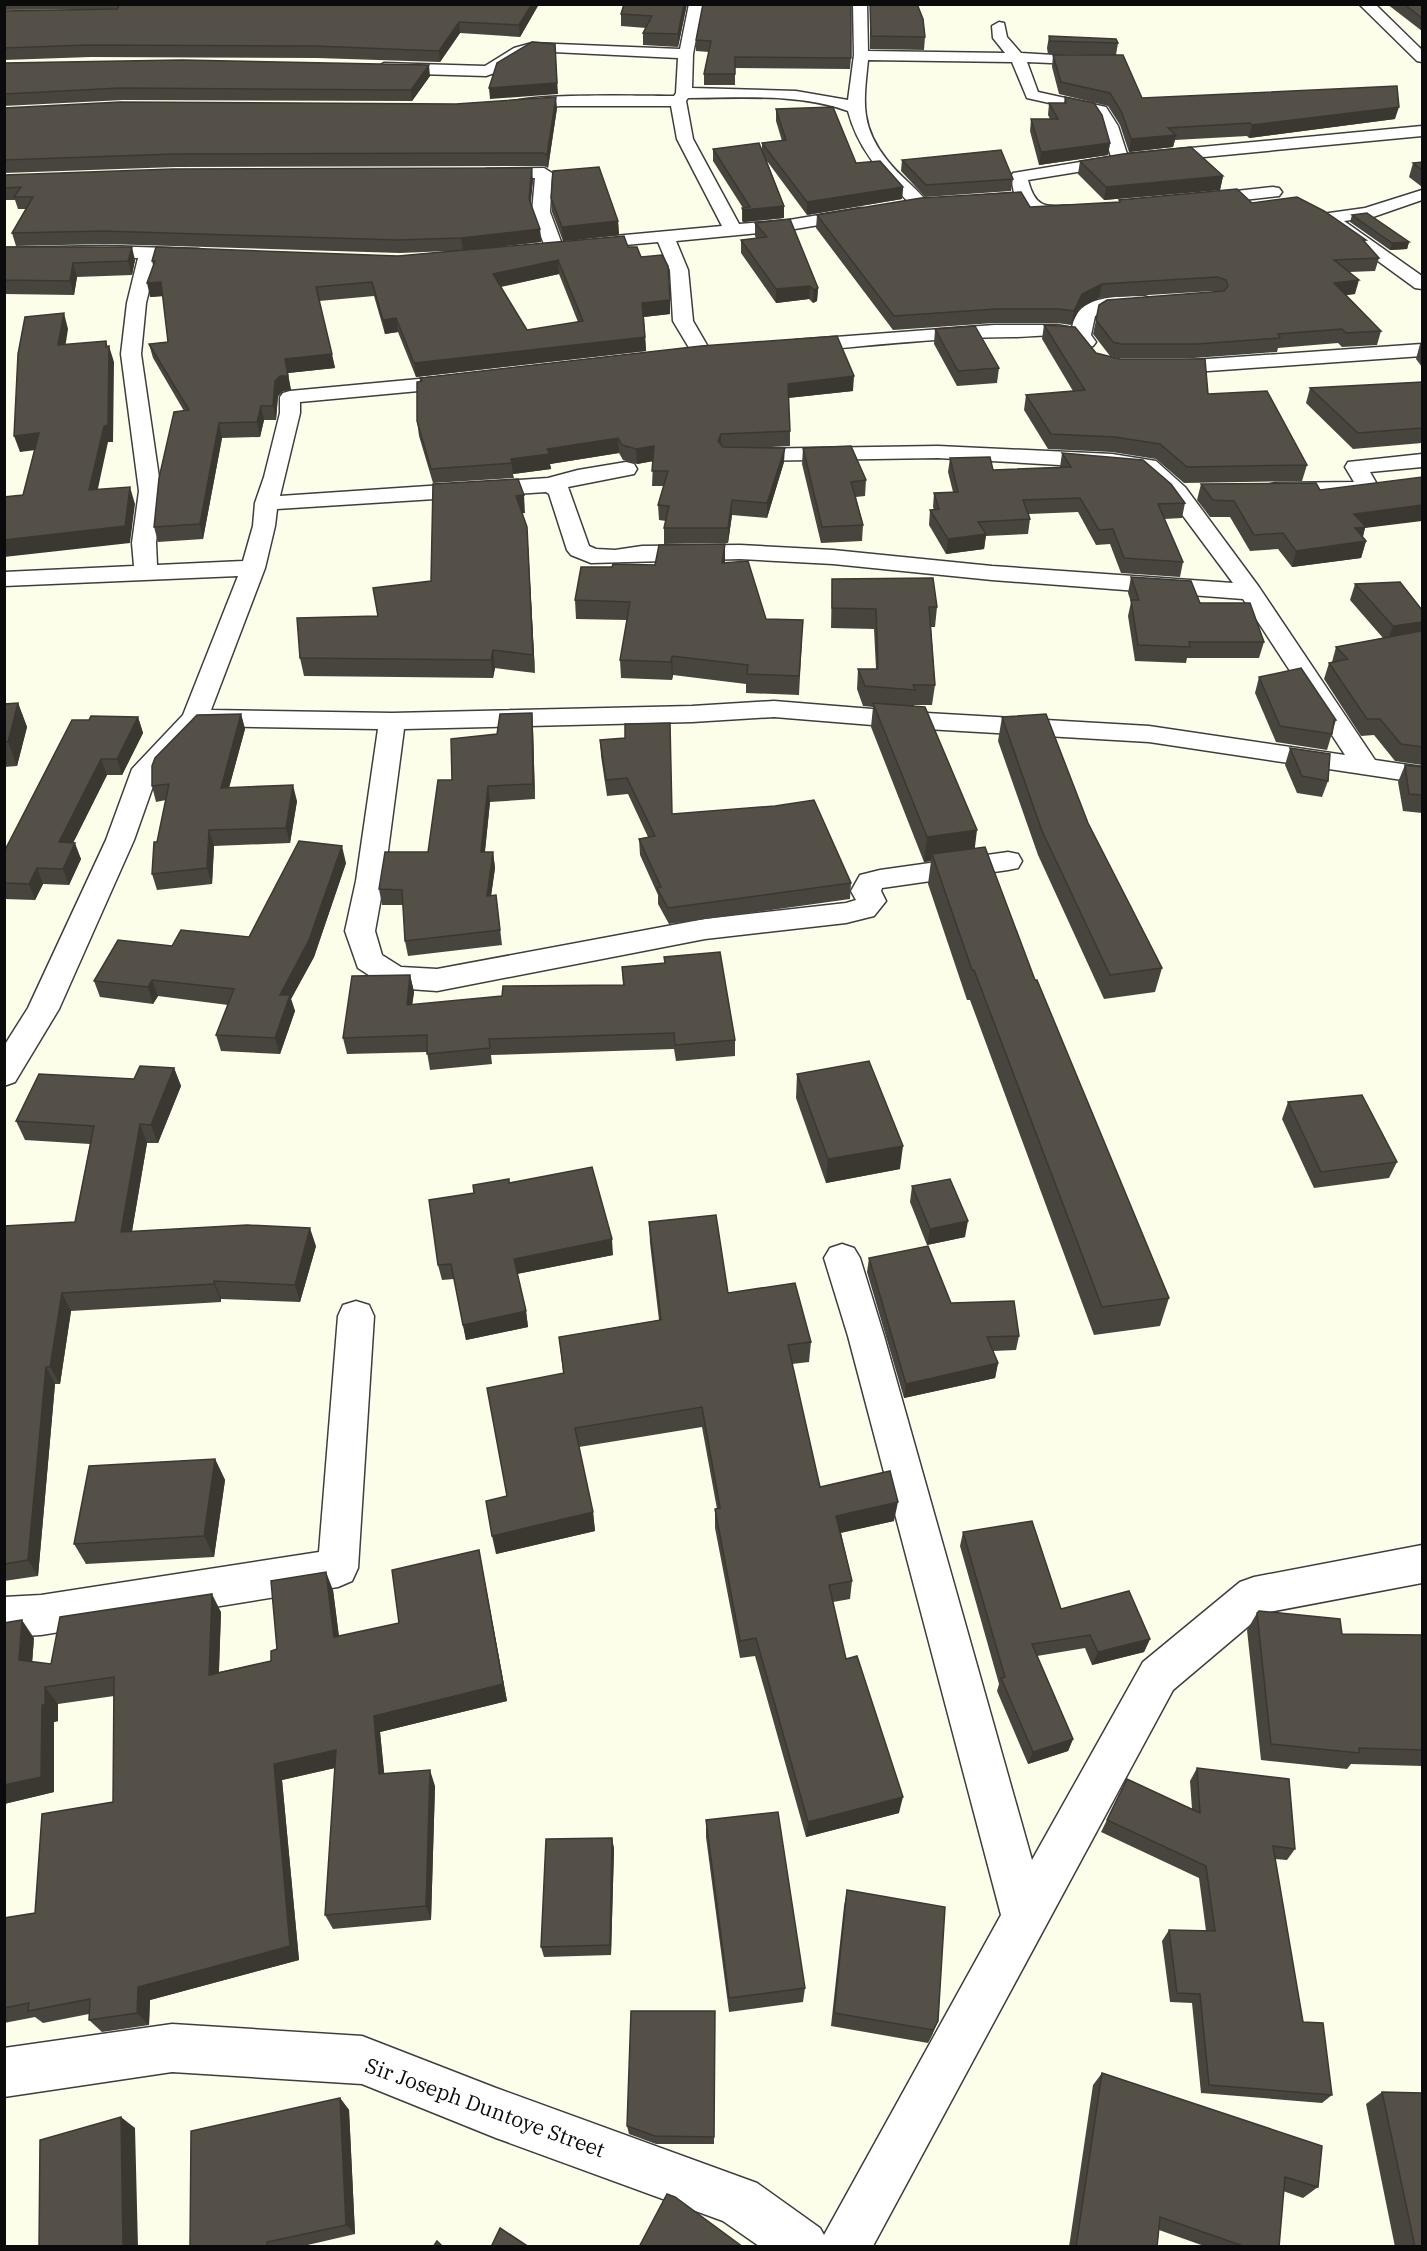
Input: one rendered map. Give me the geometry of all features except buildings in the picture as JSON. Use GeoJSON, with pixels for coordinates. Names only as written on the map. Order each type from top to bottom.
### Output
{"type":"FeatureCollection","features":[{"type":"Feature","properties":{"kind":"street"},"geometry":{"type":"LineString","coordinates":[[696,4],[686,54],[681,97],[685,139],[733,230]]}},
{"type":"Feature","properties":{"kind":"street"},"geometry":{"type":"LineString","coordinates":[[860,4],[861,55],[855,108],[860,127],[879,162],[920,204]]}},
{"type":"Feature","properties":{"kind":"street"},"geometry":{"type":"LineString","coordinates":[[1366,4],[1422,58]]}},
{"type":"Feature","properties":{"kind":"street"},"geometry":{"type":"LineString","coordinates":[[999,26],[1000,38],[1018,59],[1032,95],[1100,110],[1110,126],[1120,160]]}},
{"type":"Feature","properties":{"kind":"street"},"geometry":{"type":"LineString","coordinates":[[364,67],[486,71],[494,69],[524,48],[532,47],[686,54]]}},
{"type":"Feature","properties":{"kind":"street"},"geometry":{"type":"LineString","coordinates":[[861,55],[1118,61]]}},
{"type":"Feature","properties":{"kind":"street"},"geometry":{"type":"LineString","coordinates":[[502,105],[681,97],[806,96],[840,101],[855,108]]}},
{"type":"Feature","properties":{"kind":"street"},"geometry":{"type":"LineString","coordinates":[[1099,210],[1044,213],[1024,198],[1019,177],[1120,160],[1422,131]]}},
{"type":"Feature","properties":{"kind":"street"},"geometry":{"type":"LineString","coordinates":[[1234,150],[1273,192],[1292,201]]}},
{"type":"Feature","properties":{"kind":"street"},"geometry":{"type":"LineString","coordinates":[[464,174],[544,173],[541,213],[554,247]]}},
{"type":"Feature","properties":{"kind":"street"},"geometry":{"type":"LineString","coordinates":[[1180,202],[1273,192]]}},
{"type":"Feature","properties":{"kind":"street"},"geometry":{"type":"LineString","coordinates":[[1328,218],[1367,213],[1422,195]]}},
{"type":"Feature","properties":{"kind":"street"},"geometry":{"type":"LineString","coordinates":[[966,201],[1024,198]]}},
{"type":"Feature","properties":{"kind":"street"},"geometry":{"type":"LineString","coordinates":[[898,207],[943,202]]}},
{"type":"Feature","properties":{"kind":"street"},"geometry":{"type":"LineString","coordinates":[[1310,210],[1328,218],[1422,283]]}},
{"type":"Feature","properties":{"kind":"street"},"geometry":{"type":"LineString","coordinates":[[531,250],[789,225],[876,211]]}},
{"type":"Feature","properties":{"kind":"street"},"geometry":{"type":"LineString","coordinates":[[665,237],[679,270],[682,321],[700,352]]}},
{"type":"Feature","properties":{"kind":"street"},"geometry":{"type":"LineString","coordinates":[[4,253],[106,251],[216,255]]}},
{"type":"Feature","properties":{"kind":"street"},"geometry":{"type":"LineString","coordinates":[[146,571],[144,543],[150,491],[131,354],[131,337],[142,276],[149,253]]}},
{"type":"Feature","properties":{"kind":"street"},"geometry":{"type":"LineString","coordinates":[[1081,336],[1084,317],[1091,310],[1118,303],[1166,301]]}},
{"type":"Feature","properties":{"kind":"street"},"geometry":{"type":"LineString","coordinates":[[780,347],[994,331],[1057,331],[1081,336],[1095,353]]}},
{"type":"Feature","properties":{"kind":"street"},"geometry":{"type":"LineString","coordinates":[[677,355],[723,350]]}},
{"type":"Feature","properties":{"kind":"street"},"geometry":{"type":"LineString","coordinates":[[1140,366],[1206,366],[1422,350]]}},
{"type":"Feature","properties":{"kind":"street"},"geometry":{"type":"LineString","coordinates":[[4,1074],[48,999],[120,840],[145,769],[195,718],[253,568],[264,526],[266,502],[290,413],[290,397],[481,380]]}},
{"type":"Feature","properties":{"kind":"street"},"geometry":{"type":"LineString","coordinates":[[732,455],[938,452],[1112,461],[1148,466],[1177,492],[1251,592],[1365,765]]}},
{"type":"Feature","properties":{"kind":"street"},"geometry":{"type":"LineString","coordinates":[[1248,490],[1356,489],[1367,486],[1356,467],[1422,461]]}},
{"type":"Feature","properties":{"kind":"street"},"geometry":{"type":"LineString","coordinates":[[266,502],[430,494],[549,485],[578,477],[626,469]]}},
{"type":"Feature","properties":{"kind":"street"},"geometry":{"type":"LineString","coordinates":[[549,485],[559,490],[579,550],[591,556],[615,557],[642,552],[740,552],[832,557],[992,573],[1251,592]]}},
{"type":"Feature","properties":{"kind":"street"},"geometry":{"type":"LineString","coordinates":[[1177,492],[1201,491]]}},
{"type":"Feature","properties":{"kind":"street"},"geometry":{"type":"LineString","coordinates":[[4,579],[253,568]]}},
{"type":"Feature","properties":{"kind":"street"},"geometry":{"type":"LineString","coordinates":[[195,718],[392,721],[692,714],[774,709],[909,720],[1149,734],[1422,775]]}},
{"type":"Feature","properties":{"kind":"street"},"geometry":{"type":"LineString","coordinates":[[392,721],[370,881],[360,931],[369,961],[395,977],[437,980],[705,929],[846,913],[864,909],[871,901],[866,891],[870,882],[1008,861]]}},
{"type":"Feature","properties":{"kind":"street"},"geometry":{"type":"LineString","coordinates":[[842,1258],[866,1336],[1025,1917]]}},
{"type":"Feature","properties":{"kind":"street"},"geometry":{"type":"LineString","coordinates":[[4,1617],[41,1615],[338,1568],[356,1316]]}},
{"type":"Feature","properties":{"kind":"street"},"geometry":{"type":"LineString","coordinates":[[845,2247],[1158,1676],[1254,1596],[1422,1564]]}},
{"type":"Feature","properties":{"kind":"street","name":"Sir Joseph Duntoye Street"},"geometry":{"type":"LineString","coordinates":[[4,2073],[172,2048],[362,2060],[496,2113],[740,2201],[802,2247]]}}]}
